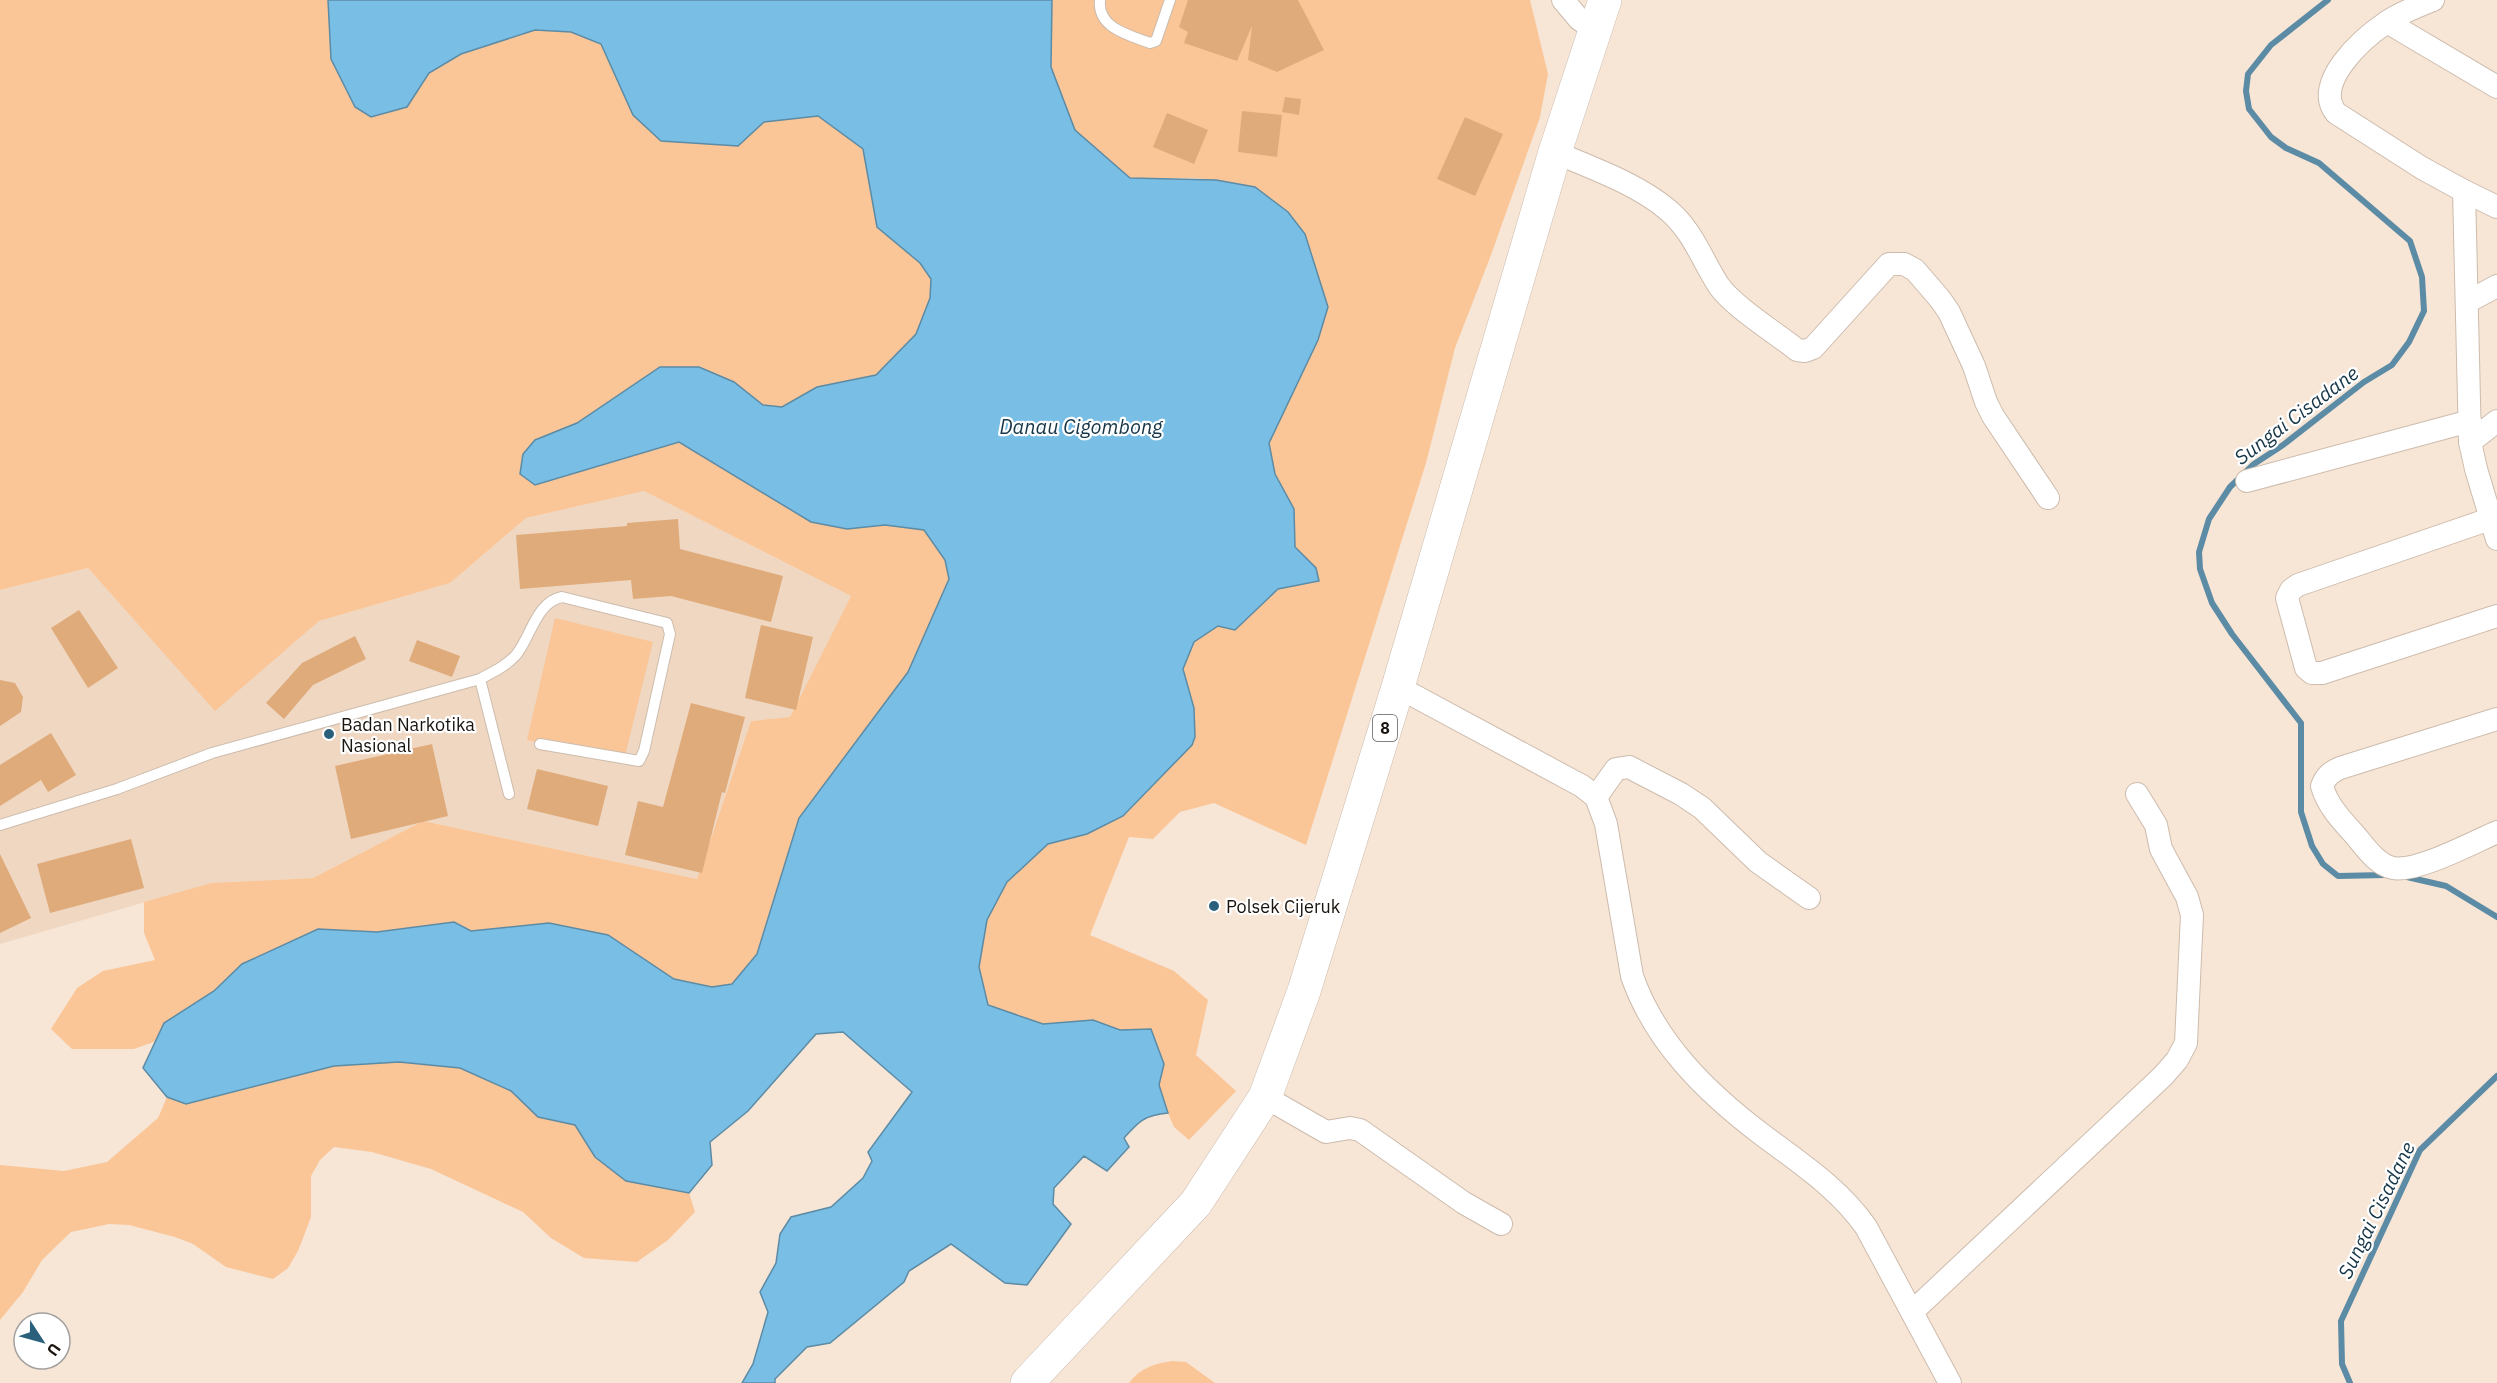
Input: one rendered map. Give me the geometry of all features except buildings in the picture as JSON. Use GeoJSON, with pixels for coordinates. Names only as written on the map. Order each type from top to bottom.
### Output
{"type":"FeatureCollection","features":[{"type":"Feature","properties":{"kind":"highway","name":"8"},"geometry":{"type":"LineString","coordinates":[[1027,1383],[1196,1203],[1265,1097],[1305,991],[1398,687],[1555,152],[1600,15]]}},
{"type":"Feature","properties":{"kind":"street"},"geometry":{"type":"LineString","coordinates":[[1563,0],[1579,19],[1600,15]]}},
{"type":"Feature","properties":{"kind":"street"},"geometry":{"type":"LineString","coordinates":[[2433,0],[2387,22],[2357,48],[2335,74],[2329,91],[2331,107],[2336,113],[2422,168],[2497,207]]}},
{"type":"Feature","properties":{"kind":"street"},"geometry":{"type":"LineString","coordinates":[[2387,22],[2497,87]]}},
{"type":"Feature","properties":{"kind":"street"},"geometry":{"type":"LineString","coordinates":[[1555,152],[1643,192],[1668,210],[1684,226],[1729,297],[1797,350],[1805,351],[1813,348],[1889,264],[1904,264],[1915,270],[1949,312],[1974,366],[1989,409],[2048,498]]}},
{"type":"Feature","properties":{"kind":"street"},"geometry":{"type":"LineString","coordinates":[[2464,191],[2470,431],[2476,469],[2493,529],[2298,585],[2291,590],[2287,598],[2306,668],[2312,673],[2322,673],[2497,616]]}},
{"type":"Feature","properties":{"kind":"street"},"geometry":{"type":"LineString","coordinates":[[2467,302],[2497,286]]}},
{"type":"Feature","properties":{"kind":"street"},"geometry":{"type":"LineString","coordinates":[[2247,481],[2470,431],[2497,421]]}},
{"type":"Feature","properties":{"kind":"street"},"geometry":{"type":"LineString","coordinates":[[2476,469],[2497,486]]}},
{"type":"Feature","properties":{"kind":"street"},"geometry":{"type":"LineString","coordinates":[[1398,687],[1582,786],[1596,797],[1606,824],[1632,976],[1639,996],[1658,1032],[1698,1078],[1739,1117],[1842,1196],[1866,1227],[1950,1383]]}},
{"type":"Feature","properties":{"kind":"street"},"geometry":{"type":"LineString","coordinates":[[2497,718],[2340,768],[2331,772],[2322,786],[2330,805],[2349,829],[2379,862],[2392,868],[2412,867],[2428,862],[2497,832]]}},
{"type":"Feature","properties":{"kind":"street"},"geometry":{"type":"LineString","coordinates":[[1596,797],[1616,769],[1629,767],[1681,794],[1702,808],[1758,862],[1809,898]]}},
{"type":"Feature","properties":{"kind":"street"},"geometry":{"type":"LineString","coordinates":[[1912,1312],[2163,1076],[2177,1060],[2186,1043],[2192,915],[2187,897],[2161,849],[2156,825],[2137,794]]}},
{"type":"Feature","properties":{"kind":"street"},"geometry":{"type":"LineString","coordinates":[[1265,1097],[1326,1132],[1350,1128],[1360,1130],[1464,1203],[1501,1224]]}},
{"type":"Feature","properties":{"kind":"lane"},"geometry":{"type":"LineString","coordinates":[[1100,0],[1100,8],[1111,26],[1150,43],[1156,41],[1170,0]]}},
{"type":"Feature","properties":{"kind":"lane"},"geometry":{"type":"LineString","coordinates":[[0,825],[117,789],[213,753],[480,679],[500,668],[516,655],[543,609],[555,598],[562,597],[667,623],[670,634],[644,752],[639,761],[540,744]]}},
{"type":"Feature","properties":{"kind":"lane"},"geometry":{"type":"LineString","coordinates":[[480,679],[509,794]]}},
{"type":"Feature","properties":{"kind":"shaded area"},"geometry":{"type":"Polygon","coordinates":[[[0,0],[328,0],[331,59],[407,107],[429,73],[461,54],[535,30],[571,32],[601,44],[633,115],[738,146],[764,122],[818,116],[863,149],[877,227],[920,263],[931,279],[930,298],[916,334],[876,375],[817,387],[783,407],[763,405],[734,382],[660,367],[577,423],[535,440],[535,485],[679,442],[811,522],[847,529],[885,525],[924,530],[945,560],[949,579],[908,672],[799,818],[757,954],[732,984],[712,987],[674,979],[608,935],[549,923],[471,931],[454,922],[377,932],[318,929],[242,964],[214,991],[164,1023],[156,1041],[134,1049],[72,1049],[51,1029],[77,988],[103,971],[155,960],[144,933],[144,902],[211,883],[313,878],[423,821],[697,879],[751,721],[790,717],[851,596],[644,491],[526,518],[450,583],[319,621],[215,711],[88,568],[0,590],[0,0]]]}},
{"type":"Feature","properties":{"kind":"shaded area"},"geometry":{"type":"Polygon","coordinates":[[[1052,0],[1530,0],[1548,74],[1540,117],[1455,348],[1426,463],[1306,845],[1214,803],[1180,812],[1153,839],[1129,837],[1090,935],[1174,971],[1208,1000],[1196,1055],[1236,1091],[1189,1140],[1174,1127],[1168,1113],[1159,1085],[1164,1064],[1151,1029],[1120,1030],[1093,1020],[1043,1024],[988,1005],[979,967],[987,920],[1007,882],[1048,844],[1087,834],[1123,816],[1192,745],[1194,708],[1183,670],[1194,642],[1218,626],[1235,630],[1279,589],[1318,581],[1316,568],[1295,547],[1294,509],[1275,474],[1269,443],[1318,340],[1328,307],[1321,285],[1236,183],[1196,178],[1130,178],[1074,130],[1051,67],[1052,0]]]}},
{"type":"Feature","properties":{"kind":"shaded area"},"geometry":{"type":"Polygon","coordinates":[[[644,491],[851,596],[790,717],[751,721],[697,879],[423,821],[313,878],[211,883],[0,944],[0,590],[88,568],[215,710],[319,621],[450,583],[526,518],[644,491]]]}},
{"type":"Feature","properties":{"kind":"shaded area"},"geometry":{"type":"Polygon","coordinates":[[[555,618],[653,642],[624,760],[527,740],[555,618]]]}},
{"type":"Feature","properties":{"kind":"shaded area"},"geometry":{"type":"Polygon","coordinates":[[[399,1062],[460,1068],[511,1091],[539,1117],[575,1125],[595,1157],[626,1181],[689,1193],[695,1212],[668,1240],[637,1262],[584,1258],[551,1238],[523,1212],[431,1169],[372,1152],[334,1147],[320,1160],[311,1176],[311,1217],[298,1251],[288,1268],[273,1279],[226,1267],[193,1244],[175,1237],[129,1225],[109,1224],[71,1232],[42,1260],[23,1292],[0,1320],[0,1165],[64,1171],[107,1162],[158,1118],[167,1097],[186,1104],[334,1066],[399,1062]]]}},
{"type":"Feature","properties":{"kind":"shaded area"},"geometry":{"type":"Polygon","coordinates":[[[1173,1361],[1186,1362],[1215,1383],[1129,1383],[1148,1367],[1173,1361]]]}},
{"type":"Feature","properties":{"kind":"water","name":"Danau Cigombong"},"geometry":{"type":"Polygon","coordinates":[[[328,0],[1052,0],[1051,67],[1075,130],[1130,178],[1216,180],[1255,187],[1288,212],[1305,234],[1328,307],[1318,340],[1269,443],[1275,474],[1294,509],[1295,547],[1316,568],[1319,581],[1278,589],[1235,630],[1218,626],[1194,642],[1183,669],[1194,708],[1195,737],[1192,745],[1123,816],[1087,834],[1048,844],[1007,882],[987,920],[979,967],[988,1005],[1043,1024],[1093,1020],[1120,1030],[1151,1029],[1164,1064],[1159,1085],[1168,1113],[1148,1117],[1134,1127],[1124,1138],[1129,1147],[1107,1171],[1084,1156],[1054,1188],[1053,1204],[1071,1224],[1027,1285],[1005,1283],[951,1244],[909,1271],[904,1282],[830,1343],[807,1347],[775,1379],[775,1383],[742,1383],[753,1364],[768,1312],[760,1292],[776,1263],[780,1234],[791,1217],[831,1207],[863,1178],[872,1161],[868,1152],[912,1092],[843,1032],[816,1034],[748,1111],[710,1142],[712,1165],[689,1193],[626,1181],[595,1157],[575,1125],[538,1117],[511,1091],[460,1068],[399,1062],[334,1066],[186,1104],[167,1097],[143,1068],[164,1023],[214,991],[242,964],[318,929],[377,932],[454,922],[471,931],[549,923],[608,935],[674,979],[712,987],[732,984],[757,954],[799,818],[908,672],[949,579],[945,560],[924,530],[885,525],[847,529],[811,522],[679,442],[535,485],[520,474],[523,454],[535,440],[577,423],[660,367],[699,367],[734,382],[763,405],[782,407],[817,387],[876,375],[916,334],[930,298],[931,279],[920,263],[877,227],[863,149],[818,116],[764,122],[738,146],[661,141],[633,115],[601,44],[571,32],[535,30],[461,54],[429,73],[407,107],[371,117],[355,107],[331,59],[328,0]]]}},
{"type":"Feature","properties":{"kind":"waterway","name":"Sungai Cisadane"},"geometry":{"type":"LineString","coordinates":[[2328,0],[2271,45],[2248,74],[2246,91],[2249,109],[2271,137],[2286,148],[2319,163],[2410,241],[2422,277],[2424,311],[2409,342],[2392,365],[2364,382],[2283,445],[2254,464],[2230,487],[2209,519],[2199,552],[2200,569],[2212,603],[2232,634],[2301,723],[2301,812],[2312,846],[2323,864],[2338,876],[2385,875]]}},
{"type":"Feature","properties":{"kind":"waterway","name":"Sungai Cisadane"},"geometry":{"type":"LineString","coordinates":[[2407,877],[2446,886],[2497,917]]}},
{"type":"Feature","properties":{"kind":"waterway","name":"Sungai Cisadane"},"geometry":{"type":"LineString","coordinates":[[2350,1383],[2342,1364],[2341,1321],[2420,1150],[2497,1076]]}},
{"type":"Feature","properties":{"kind":"place","name":"Badan Narkotika Nasional"},"geometry":{"type":"Point","coordinates":[329,734]}},
{"type":"Feature","properties":{"kind":"place","name":"Polsek Cijeruk"},"geometry":{"type":"Point","coordinates":[1214,906]}}]}
